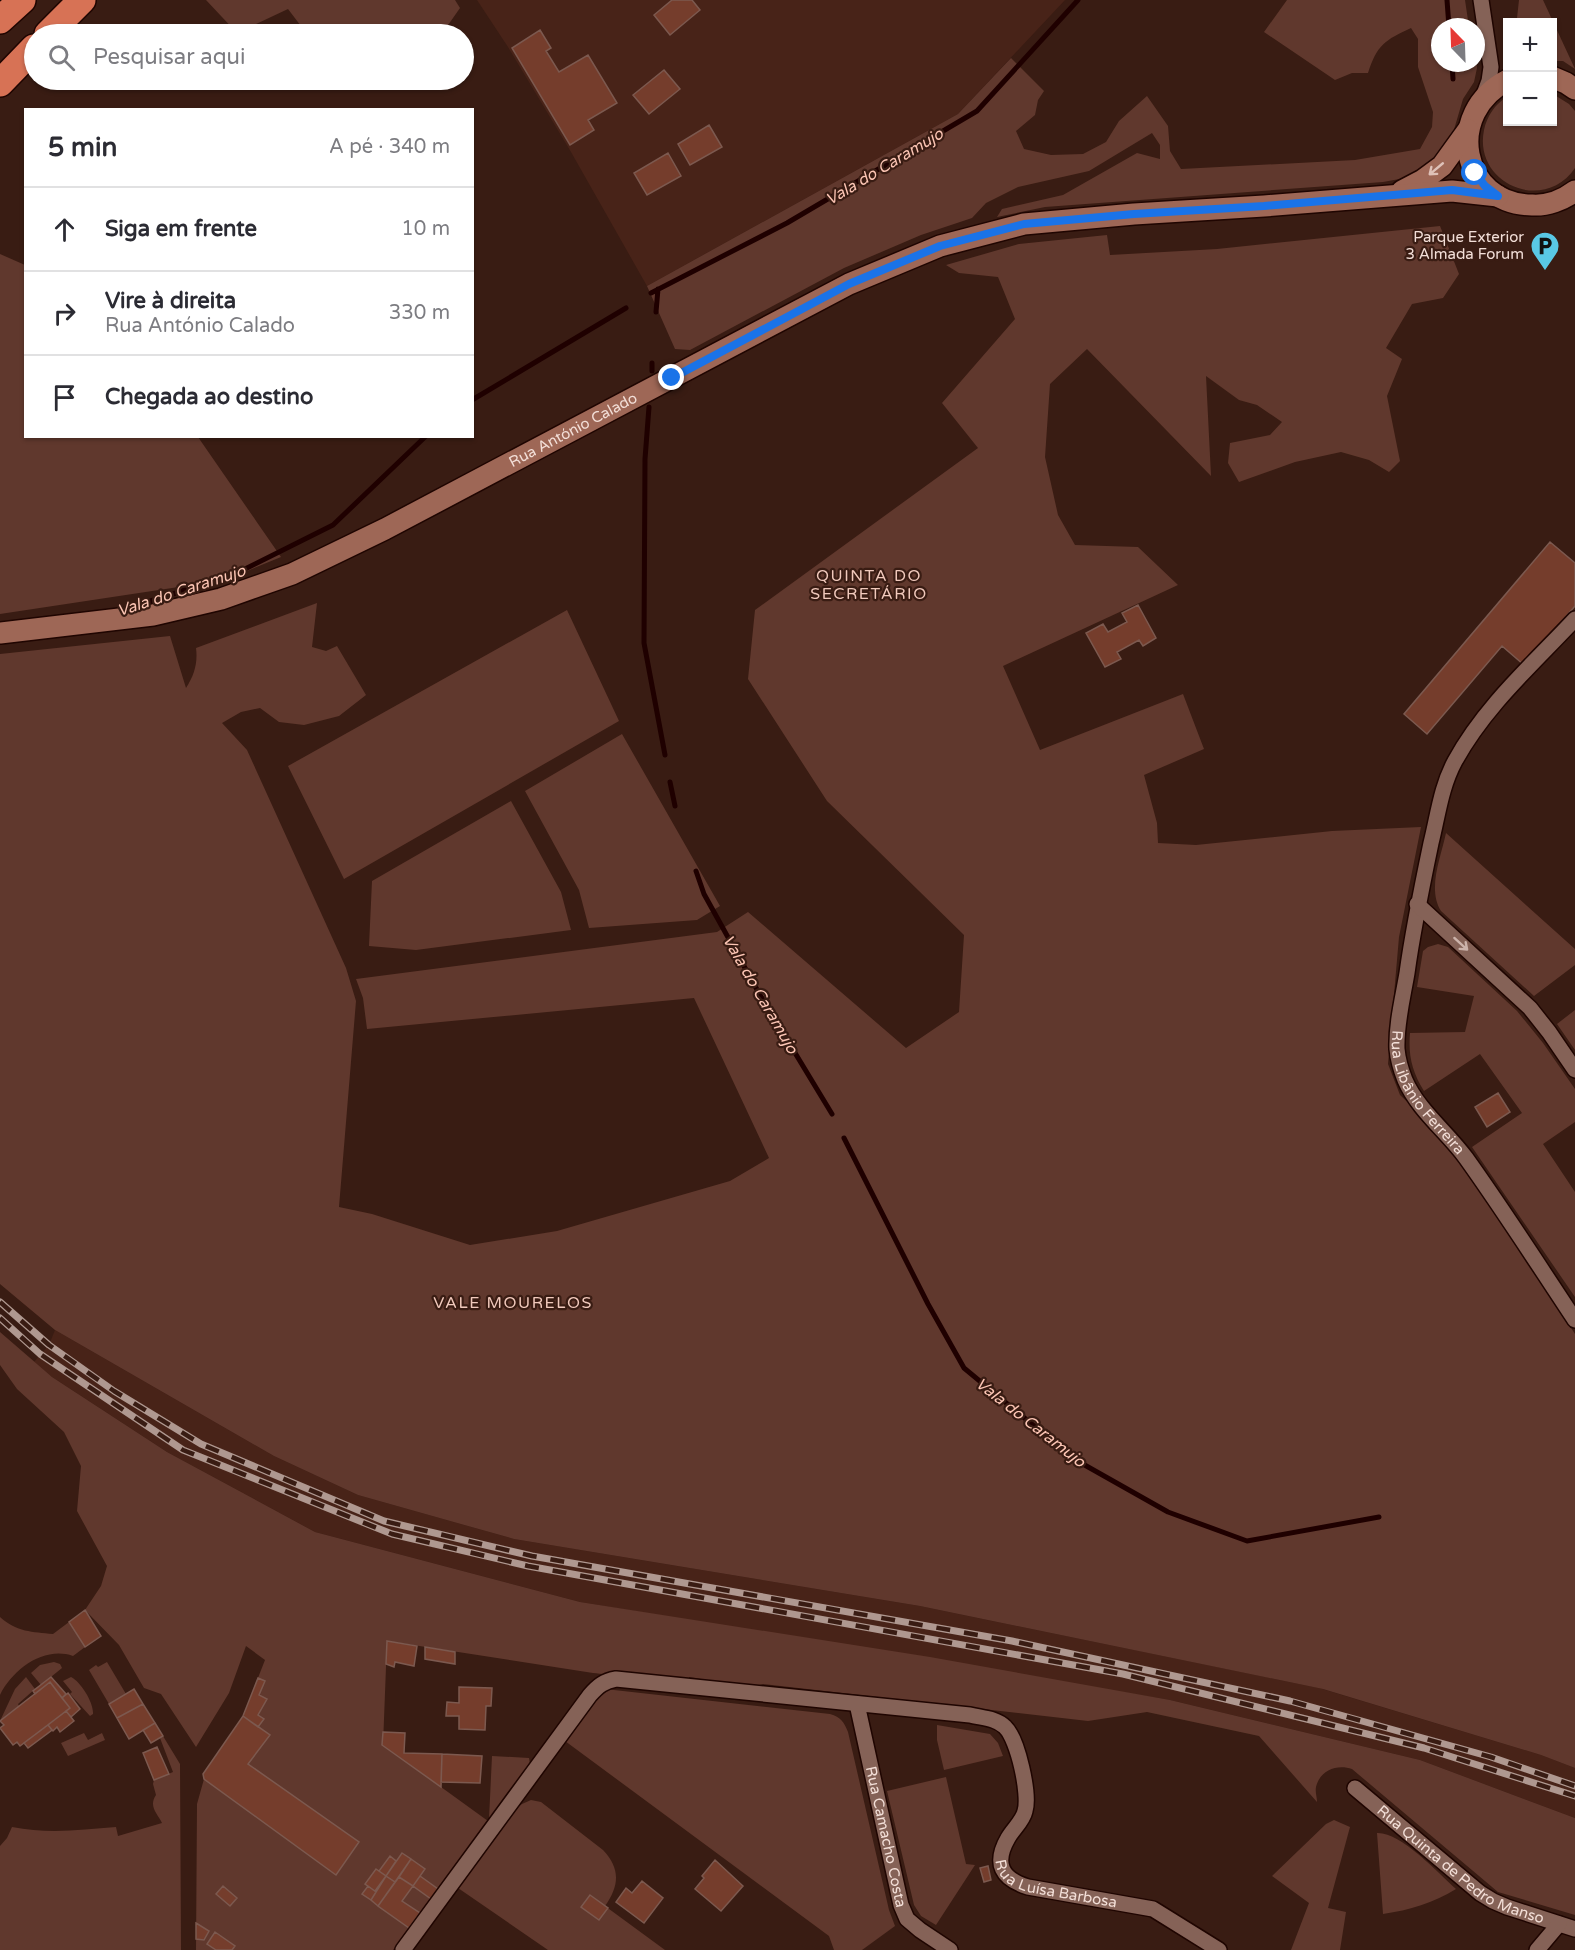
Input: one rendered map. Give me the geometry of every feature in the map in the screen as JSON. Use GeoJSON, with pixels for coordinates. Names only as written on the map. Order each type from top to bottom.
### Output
{"type":"FeatureCollection","features":[{"type":"Feature","properties":{"kind":"highway"},"geometry":{"type":"LineString","coordinates":[[0,20],[22,0]]}},
{"type":"Feature","properties":{"kind":"highway"},"geometry":{"type":"LineString","coordinates":[[58,24],[82,0]]}},
{"type":"Feature","properties":{"kind":"highway"},"geometry":{"type":"LineString","coordinates":[[0,84],[24,59]]}},
{"type":"Feature","properties":{"kind":"street"},"geometry":{"type":"LineString","coordinates":[[1481,0],[1491,67],[1490,81],[1472,114],[1468,130],[1468,151],[1475,173],[1485,186],[1498,196]]}},
{"type":"Feature","properties":{"kind":"street"},"geometry":{"type":"LineString","coordinates":[[1557,79],[1575,89]]}},
{"type":"Feature","properties":{"kind":"street"},"geometry":{"type":"LineString","coordinates":[[1483,97],[1503,82]]}},
{"type":"Feature","properties":{"kind":"street","name":"Rua António Calado"},"geometry":{"type":"LineString","coordinates":[[1394,195],[1423,180],[1442,166],[1468,130]]}},
{"type":"Feature","properties":{"kind":"street","name":"Rua António Calado"},"geometry":{"type":"LineString","coordinates":[[0,633],[153,615],[221,599],[292,574],[385,529],[849,284],[940,246],[1024,224],[1134,214],[1264,206],[1452,190],[1498,196],[1521,205],[1543,206],[1574,194]]}},
{"type":"Feature","properties":{"kind":"street","name":"Rua Libânio Ferreira"},"geometry":{"type":"LineString","coordinates":[[1575,620],[1515,680],[1470,737],[1445,783],[1417,904],[1398,1028],[1397,1051],[1400,1066],[1415,1098],[1465,1156],[1575,1320]]}},
{"type":"Feature","properties":{"kind":"street"},"geometry":{"type":"LineString","coordinates":[[1417,904],[1530,1008],[1575,1070]]}},
{"type":"Feature","properties":{"kind":"street"},"geometry":{"type":"LineString","coordinates":[[403,1950],[590,1695],[607,1680],[616,1679],[857,1704]]}},
{"type":"Feature","properties":{"kind":"street","name":"Rua Camacho Costa"},"geometry":{"type":"LineString","coordinates":[[857,1704],[901,1905],[907,1919],[950,1950]]}},
{"type":"Feature","properties":{"kind":"street","name":"Rua Luísa Barbosa"},"geometry":{"type":"LineString","coordinates":[[857,1704],[970,1716],[992,1720],[1005,1727],[1016,1749],[1027,1804],[1024,1815],[1007,1840],[1002,1852],[1000,1864],[1005,1874],[1014,1882],[1028,1887],[1153,1909],[1219,1950]]}},
{"type":"Feature","properties":{"kind":"street","name":"Rua Quinta de Pedro Manso"},"geometry":{"type":"LineString","coordinates":[[1355,1788],[1493,1902],[1575,1929]]}},
{"type":"Feature","properties":{"kind":"street"},"geometry":{"type":"LineString","coordinates":[[1537,1950],[1559,1924]]}},
{"type":"Feature","properties":{"kind":"shaded area"},"geometry":{"type":"Polygon","coordinates":[[[206,0],[455,0],[460,8],[449,24],[299,24],[288,9],[256,24],[229,24],[206,0]]]}},
{"type":"Feature","properties":{"kind":"shaded area"},"geometry":{"type":"Polygon","coordinates":[[[477,0],[1065,0],[958,114],[647,286],[571,152],[477,0]]]}},
{"type":"Feature","properties":{"kind":"shaded area"},"geometry":{"type":"Polygon","coordinates":[[[1287,0],[1465,0],[1468,18],[1431,18],[1431,72],[1476,72],[1474,82],[1463,99],[1453,133],[1432,164],[1405,178],[1383,182],[1045,207],[997,217],[1002,209],[1063,195],[1137,153],[1160,159],[1160,145],[1152,133],[1089,171],[1018,187],[986,203],[972,218],[921,235],[844,268],[690,350],[675,349],[647,286],[958,114],[1011,58],[1044,91],[1038,100],[1035,115],[1016,131],[1024,149],[1051,155],[1083,154],[1106,142],[1119,121],[1147,96],[1168,126],[1170,151],[1181,169],[1355,160],[1420,149],[1432,127],[1433,112],[1418,67],[1418,39],[1411,28],[1383,44],[1368,73],[1352,73],[1335,80],[1264,32],[1287,0]]]}},
{"type":"Feature","properties":{"kind":"shaded area"},"geometry":{"type":"Polygon","coordinates":[[[1519,0],[1543,0],[1551,18],[1517,18],[1519,0]]]}},
{"type":"Feature","properties":{"kind":"shaded area"},"geometry":{"type":"Polygon","coordinates":[[[1557,30],[1575,69],[1563,61],[1557,61],[1557,30]]]}},
{"type":"Feature","properties":{"kind":"shaded area"},"geometry":{"type":"Polygon","coordinates":[[[1557,96],[1569,104],[1575,111],[1575,168],[1562,182],[1546,189],[1530,190],[1514,186],[1500,178],[1489,165],[1483,149],[1484,130],[1495,107],[1503,100],[1503,126],[1557,126],[1557,96]]]}},
{"type":"Feature","properties":{"kind":"shaded area"},"geometry":{"type":"Polygon","coordinates":[[[1440,226],[1459,274],[1443,298],[1412,304],[1386,348],[1402,359],[1387,396],[1400,461],[1389,472],[1369,460],[1341,452],[1295,462],[1239,482],[1228,463],[1230,443],[1270,435],[1282,422],[1257,405],[1239,400],[1206,376],[1211,476],[1087,349],[1050,384],[1045,457],[1058,515],[1075,545],[1138,547],[1178,585],[1003,666],[1040,750],[1183,694],[1204,749],[1144,775],[1157,823],[1158,843],[1196,845],[1332,831],[1421,827],[1399,937],[1388,1064],[1400,1095],[1434,1127],[1521,1250],[1575,1334],[1575,1768],[1541,1755],[1323,1689],[920,1606],[514,1539],[358,1495],[274,1456],[55,1330],[0,1284],[0,654],[170,636],[186,688],[195,669],[196,648],[317,603],[312,647],[326,651],[337,646],[366,695],[339,716],[304,725],[279,722],[260,708],[241,712],[222,723],[247,750],[346,968],[356,1001],[339,1207],[372,1214],[470,1245],[557,1231],[730,1181],[769,1158],[694,998],[367,1029],[363,998],[356,979],[717,932],[748,912],[906,1048],[959,1012],[964,935],[827,801],[748,679],[755,610],[978,448],[942,403],[1015,319],[998,277],[959,273],[946,265],[1019,244],[1107,235],[1110,255],[1217,249],[1440,226]]]}},
{"type":"Feature","properties":{"kind":"shaded area"},"geometry":{"type":"Polygon","coordinates":[[[0,254],[24,265],[24,438],[199,438],[281,557],[225,580],[0,614],[0,254]]]}},
{"type":"Feature","properties":{"kind":"shaded area"},"geometry":{"type":"Polygon","coordinates":[[[567,610],[619,721],[344,879],[288,766],[567,610]]]}},
{"type":"Feature","properties":{"kind":"shaded area"},"geometry":{"type":"Polygon","coordinates":[[[622,734],[720,906],[697,920],[589,928],[579,890],[525,791],[622,734]]]}},
{"type":"Feature","properties":{"kind":"shaded area"},"geometry":{"type":"Polygon","coordinates":[[[511,801],[561,892],[571,930],[416,950],[369,946],[372,881],[511,801]]]}},
{"type":"Feature","properties":{"kind":"shaded area"},"geometry":{"type":"Polygon","coordinates":[[[1446,833],[1575,949],[1575,965],[1534,996],[1441,911],[1435,893],[1435,883],[1446,833]]]}},
{"type":"Feature","properties":{"kind":"shaded area"},"geometry":{"type":"Polygon","coordinates":[[[1438,944],[1448,947],[1517,1011],[1575,1089],[1575,1122],[1543,1144],[1575,1192],[1575,1297],[1472,1147],[1522,1113],[1480,1054],[1424,1091],[1416,1077],[1410,1056],[1410,1033],[1465,1032],[1474,996],[1417,987],[1423,951],[1438,944]]]}},
{"type":"Feature","properties":{"kind":"shaded area"},"geometry":{"type":"Polygon","coordinates":[[[1575,1010],[1575,1050],[1557,1024],[1575,1010]]]}},
{"type":"Feature","properties":{"kind":"shaded area"},"geometry":{"type":"Polygon","coordinates":[[[55,1330],[274,1456],[358,1495],[514,1539],[920,1606],[1319,1688],[1541,1755],[1575,1768],[1575,1818],[1420,1760],[1170,1700],[580,1602],[315,1532],[167,1452],[52,1377],[34,1362],[49,1345],[55,1330]]]}},
{"type":"Feature","properties":{"kind":"shaded area"},"geometry":{"type":"Polygon","coordinates":[[[0,1332],[52,1377],[167,1452],[315,1532],[580,1602],[930,1657],[1170,1700],[1420,1760],[1575,1818],[1575,1915],[1498,1892],[1352,1769],[1335,1768],[1321,1776],[1316,1787],[1317,1802],[1259,1736],[1147,1712],[1088,1721],[763,1684],[745,1687],[689,1677],[689,1679],[626,1672],[593,1673],[387,1641],[383,1745],[488,1821],[393,1950],[196,1950],[197,1804],[204,1779],[203,1774],[243,1716],[265,1660],[246,1646],[229,1693],[196,1747],[161,1694],[144,1688],[119,1645],[85,1610],[101,1586],[107,1566],[77,1511],[81,1466],[64,1432],[17,1389],[0,1365],[0,1332]]]}},
{"type":"Feature","properties":{"kind":"shaded area"},"geometry":{"type":"Polygon","coordinates":[[[0,1617],[6,1622],[31,1632],[53,1634],[69,1622],[85,1647],[73,1656],[51,1654],[30,1662],[13,1677],[0,1695],[0,1617]]]}},
{"type":"Feature","properties":{"kind":"shaded area"},"geometry":{"type":"Polygon","coordinates":[[[54,1662],[60,1664],[62,1668],[41,1685],[31,1673],[40,1665],[54,1662]]]}},
{"type":"Feature","properties":{"kind":"shaded area"},"geometry":{"type":"Polygon","coordinates":[[[107,1662],[126,1694],[109,1704],[89,1670],[107,1662]]]}},
{"type":"Feature","properties":{"kind":"shaded area"},"geometry":{"type":"Polygon","coordinates":[[[26,1677],[35,1689],[0,1721],[15,1689],[26,1677]]]}},
{"type":"Feature","properties":{"kind":"shaded area"},"geometry":{"type":"Polygon","coordinates":[[[71,1677],[79,1683],[89,1699],[93,1709],[93,1714],[90,1716],[70,1694],[72,1692],[63,1681],[71,1677]]]}},
{"type":"Feature","properties":{"kind":"shaded area"},"geometry":{"type":"Polygon","coordinates":[[[605,1689],[830,1714],[839,1718],[848,1732],[889,1910],[895,1926],[862,1950],[834,1950],[829,1936],[565,1741],[605,1689]]]}},
{"type":"Feature","properties":{"kind":"shaded area"},"geometry":{"type":"Polygon","coordinates":[[[937,1725],[990,1734],[998,1743],[1003,1756],[944,1770],[937,1740],[937,1725]]]}},
{"type":"Feature","properties":{"kind":"shaded area"},"geometry":{"type":"Polygon","coordinates":[[[84,1733],[88,1740],[102,1733],[105,1740],[68,1756],[61,1743],[84,1733]]]}},
{"type":"Feature","properties":{"kind":"shaded area"},"geometry":{"type":"Polygon","coordinates":[[[163,1736],[180,1764],[181,1950],[0,1950],[0,1846],[12,1827],[51,1831],[116,1827],[118,1836],[162,1823],[153,1807],[156,1795],[153,1784],[154,1780],[173,1772],[160,1738],[163,1736]]]}},
{"type":"Feature","properties":{"kind":"shaded area"},"geometry":{"type":"Polygon","coordinates":[[[492,1756],[529,1758],[530,1764],[489,1819],[492,1756]]]}},
{"type":"Feature","properties":{"kind":"shaded area"},"geometry":{"type":"Polygon","coordinates":[[[946,1777],[966,1864],[975,1865],[936,1925],[921,1916],[914,1905],[887,1791],[946,1777]]]}},
{"type":"Feature","properties":{"kind":"shaded area"},"geometry":{"type":"Polygon","coordinates":[[[531,1800],[541,1802],[603,1850],[613,1864],[616,1878],[610,1899],[605,1906],[665,1950],[548,1950],[458,1888],[515,1809],[531,1800]]]}},
{"type":"Feature","properties":{"kind":"shaded area"},"geometry":{"type":"Polygon","coordinates":[[[1334,1820],[1350,1827],[1328,1908],[1346,1912],[1340,1950],[1291,1950],[1309,1903],[1272,1876],[1326,1824],[1334,1820]]]}},
{"type":"Feature","properties":{"kind":"shaded area"},"geometry":{"type":"Polygon","coordinates":[[[1377,1833],[1387,1834],[1408,1846],[1456,1889],[1421,1905],[1383,1914],[1377,1833]]]}},
{"type":"Feature","properties":{"kind":"building"},"geometry":{"type":"Polygon","coordinates":[[[672,0],[692,0],[700,10],[670,35],[654,15],[672,0]]]}},
{"type":"Feature","properties":{"kind":"building"},"geometry":{"type":"Polygon","coordinates":[[[540,30],[551,48],[546,51],[559,72],[588,55],[617,103],[588,120],[594,130],[570,145],[512,48],[540,30]]]}},
{"type":"Feature","properties":{"kind":"building"},"geometry":{"type":"Polygon","coordinates":[[[664,70],[680,89],[649,114],[633,95],[664,70]]]}},
{"type":"Feature","properties":{"kind":"building"},"geometry":{"type":"Polygon","coordinates":[[[709,125],[722,147],[690,165],[678,144],[709,125]]]}},
{"type":"Feature","properties":{"kind":"building"},"geometry":{"type":"Polygon","coordinates":[[[668,153],[681,176],[647,195],[634,173],[668,153]]]}},
{"type":"Feature","properties":{"kind":"building"},"geometry":{"type":"Polygon","coordinates":[[[1550,542],[1575,563],[1575,606],[1524,665],[1502,646],[1427,734],[1404,714],[1550,542]]]}},
{"type":"Feature","properties":{"kind":"building"},"geometry":{"type":"Polygon","coordinates":[[[1138,605],[1156,638],[1143,646],[1139,640],[1117,652],[1121,659],[1105,667],[1086,633],[1103,624],[1108,632],[1127,622],[1122,613],[1138,605]]]}},
{"type":"Feature","properties":{"kind":"building"},"geometry":{"type":"Polygon","coordinates":[[[1498,1093],[1510,1112],[1487,1127],[1475,1107],[1498,1093]]]}},
{"type":"Feature","properties":{"kind":"building"},"geometry":{"type":"Polygon","coordinates":[[[85,1610],[101,1636],[85,1647],[69,1622],[85,1610]]]}},
{"type":"Feature","properties":{"kind":"building"},"geometry":{"type":"Polygon","coordinates":[[[387,1641],[417,1646],[414,1666],[395,1662],[394,1667],[386,1664],[387,1641]]]}},
{"type":"Feature","properties":{"kind":"building"},"geometry":{"type":"Polygon","coordinates":[[[425,1647],[455,1652],[455,1664],[425,1659],[425,1647]]]}},
{"type":"Feature","properties":{"kind":"building"},"geometry":{"type":"Polygon","coordinates":[[[51,1677],[66,1694],[62,1698],[50,1682],[35,1694],[33,1691],[51,1677]]]}},
{"type":"Feature","properties":{"kind":"building"},"geometry":{"type":"Polygon","coordinates":[[[258,1678],[265,1681],[259,1695],[267,1699],[258,1715],[264,1719],[258,1727],[243,1716],[258,1678]]]}},
{"type":"Feature","properties":{"kind":"building"},"geometry":{"type":"Polygon","coordinates":[[[50,1682],[70,1708],[20,1746],[17,1742],[13,1745],[0,1728],[4,1725],[0,1721],[50,1682]]]}},
{"type":"Feature","properties":{"kind":"building"},"geometry":{"type":"Polygon","coordinates":[[[459,1687],[492,1688],[491,1706],[486,1706],[485,1730],[459,1729],[459,1716],[446,1716],[447,1702],[459,1703],[459,1687]]]}},
{"type":"Feature","properties":{"kind":"building"},"geometry":{"type":"Polygon","coordinates":[[[134,1689],[143,1704],[117,1718],[109,1704],[134,1689]]]}},
{"type":"Feature","properties":{"kind":"building"},"geometry":{"type":"Polygon","coordinates":[[[68,1693],[80,1709],[71,1717],[66,1711],[70,1708],[62,1698],[68,1693]]]}},
{"type":"Feature","properties":{"kind":"building"},"geometry":{"type":"Polygon","coordinates":[[[143,1704],[155,1723],[129,1739],[117,1718],[143,1704]]]}},
{"type":"Feature","properties":{"kind":"building"},"geometry":{"type":"Polygon","coordinates":[[[66,1711],[74,1721],[60,1732],[57,1727],[53,1731],[48,1725],[66,1711]]]}},
{"type":"Feature","properties":{"kind":"building"},"geometry":{"type":"Polygon","coordinates":[[[243,1716],[270,1735],[248,1764],[359,1842],[336,1875],[204,1779],[203,1774],[243,1716]]]}},
{"type":"Feature","properties":{"kind":"building"},"geometry":{"type":"Polygon","coordinates":[[[155,1723],[163,1736],[151,1743],[143,1730],[155,1723]]]}},
{"type":"Feature","properties":{"kind":"building"},"geometry":{"type":"Polygon","coordinates":[[[48,1725],[52,1730],[28,1748],[24,1743],[48,1725]]]}},
{"type":"Feature","properties":{"kind":"building"},"geometry":{"type":"Polygon","coordinates":[[[383,1732],[405,1733],[404,1753],[442,1754],[441,1787],[382,1745],[383,1732]]]}},
{"type":"Feature","properties":{"kind":"building"},"geometry":{"type":"Polygon","coordinates":[[[157,1747],[169,1774],[154,1780],[143,1753],[157,1747]]]}},
{"type":"Feature","properties":{"kind":"building"},"geometry":{"type":"Polygon","coordinates":[[[442,1754],[482,1756],[480,1783],[441,1782],[442,1754]]]}},
{"type":"Feature","properties":{"kind":"building"},"geometry":{"type":"Polygon","coordinates":[[[402,1853],[411,1859],[395,1882],[386,1876],[402,1853]]]}},
{"type":"Feature","properties":{"kind":"building"},"geometry":{"type":"Polygon","coordinates":[[[390,1856],[396,1861],[386,1876],[379,1871],[390,1856]]]}},
{"type":"Feature","properties":{"kind":"building"},"geometry":{"type":"Polygon","coordinates":[[[411,1859],[425,1869],[413,1886],[399,1877],[411,1859]]]}},
{"type":"Feature","properties":{"kind":"building"},"geometry":{"type":"Polygon","coordinates":[[[715,1860],[743,1886],[721,1911],[695,1889],[715,1860]]]}},
{"type":"Feature","properties":{"kind":"building"},"geometry":{"type":"Polygon","coordinates":[[[988,1866],[991,1880],[984,1882],[980,1868],[988,1866]]]}},
{"type":"Feature","properties":{"kind":"building"},"geometry":{"type":"Polygon","coordinates":[[[376,1869],[386,1876],[375,1891],[365,1884],[376,1869]]]}},
{"type":"Feature","properties":{"kind":"building"},"geometry":{"type":"Polygon","coordinates":[[[386,1876],[395,1882],[378,1906],[371,1900],[386,1876]]]}},
{"type":"Feature","properties":{"kind":"building"},"geometry":{"type":"Polygon","coordinates":[[[420,1876],[438,1889],[431,1899],[413,1886],[420,1876]]]}},
{"type":"Feature","properties":{"kind":"building"},"geometry":{"type":"Polygon","coordinates":[[[399,1877],[413,1886],[402,1901],[420,1913],[409,1928],[378,1906],[399,1877]]]}},
{"type":"Feature","properties":{"kind":"building"},"geometry":{"type":"Polygon","coordinates":[[[642,1881],[663,1898],[644,1923],[616,1902],[626,1888],[632,1893],[642,1881]]]}},
{"type":"Feature","properties":{"kind":"building"},"geometry":{"type":"Polygon","coordinates":[[[223,1886],[237,1898],[230,1906],[216,1894],[223,1886]]]}},
{"type":"Feature","properties":{"kind":"building"},"geometry":{"type":"Polygon","coordinates":[[[368,1886],[376,1892],[371,1900],[362,1894],[368,1886]]]}},
{"type":"Feature","properties":{"kind":"building"},"geometry":{"type":"Polygon","coordinates":[[[590,1895],[608,1908],[599,1920],[581,1907],[590,1895]]]}},
{"type":"Feature","properties":{"kind":"building"},"geometry":{"type":"Polygon","coordinates":[[[196,1923],[209,1931],[204,1940],[196,1939],[196,1923]]]}},
{"type":"Feature","properties":{"kind":"building"},"geometry":{"type":"Polygon","coordinates":[[[215,1932],[235,1946],[232,1950],[216,1950],[207,1944],[215,1932]]]}},
{"type":"Feature","properties":{"kind":"waterway","name":"Vala do Caramujo"},"geometry":{"type":"LineString","coordinates":[[651,293],[787,223],[977,111],[1078,0]]}},
{"type":"Feature","properties":{"kind":"waterway","name":"Vala do Caramujo"},"geometry":{"type":"LineString","coordinates":[[1447,0],[1448,18]]}},
{"type":"Feature","properties":{"kind":"waterway","name":"Vala do Caramujo"},"geometry":{"type":"LineString","coordinates":[[1453,72],[1453,79]]}},
{"type":"Feature","properties":{"kind":"waterway","name":"Vala do Caramujo"},"geometry":{"type":"LineString","coordinates":[[656,312],[658,289]]}},
{"type":"Feature","properties":{"kind":"waterway","name":"Vala do Caramujo"},"geometry":{"type":"LineString","coordinates":[[474,399],[626,308]]}},
{"type":"Feature","properties":{"kind":"waterway","name":"Vala do Caramujo"},"geometry":{"type":"LineString","coordinates":[[652,363],[652,371]]}},
{"type":"Feature","properties":{"kind":"waterway","name":"Vala do Caramujo"},"geometry":{"type":"LineString","coordinates":[[649,407],[645,459],[644,643],[665,755]]}},
{"type":"Feature","properties":{"kind":"waterway","name":"Vala do Caramujo"},"geometry":{"type":"LineString","coordinates":[[125,609],[233,575],[333,525],[424,438]]}},
{"type":"Feature","properties":{"kind":"waterway","name":"Vala do Caramujo"},"geometry":{"type":"LineString","coordinates":[[670,782],[675,806]]}},
{"type":"Feature","properties":{"kind":"waterway","name":"Vala do Caramujo"},"geometry":{"type":"LineString","coordinates":[[696,871],[704,894],[760,995],[832,1114]]}},
{"type":"Feature","properties":{"kind":"waterway","name":"Vala do Caramujo"},"geometry":{"type":"LineString","coordinates":[[844,1138],[928,1304],[964,1368],[1074,1459],[1168,1512],[1247,1541],[1379,1517]]}},
{"type":"Feature","properties":{"kind":"railway"},"geometry":{"type":"LineString","coordinates":[[0,1302],[49,1345],[114,1391],[201,1444],[384,1521],[532,1556],[1012,1641],[1290,1701],[1491,1757],[1575,1786]]}},
{"type":"Feature","properties":{"kind":"railway"},"geometry":{"type":"LineString","coordinates":[[0,1318],[40,1354],[183,1450],[392,1534],[528,1566],[1123,1674],[1424,1748],[1575,1796]]}},
{"type":"Feature","properties":{"kind":"place","name":"Parque Exterior 3 Almada Forum"},"geometry":{"type":"Point","coordinates":[1545,272]}},
{"type":"Feature","properties":{"kind":"district","name":"QUINTA DO SECRETÁRIO"},"geometry":{"type":"Point","coordinates":[869,584]}},
{"type":"Feature","properties":{"kind":"district","name":"VALE MOURELOS"},"geometry":{"type":"Point","coordinates":[513,1302]}},
{"type":"Feature","properties":{"kind":"route"},"geometry":{"type":"LineString","coordinates":[[672,378],[849,284],[940,246],[1024,224],[1452,190],[1498,196],[1485,186],[1475,173]]}}]}
